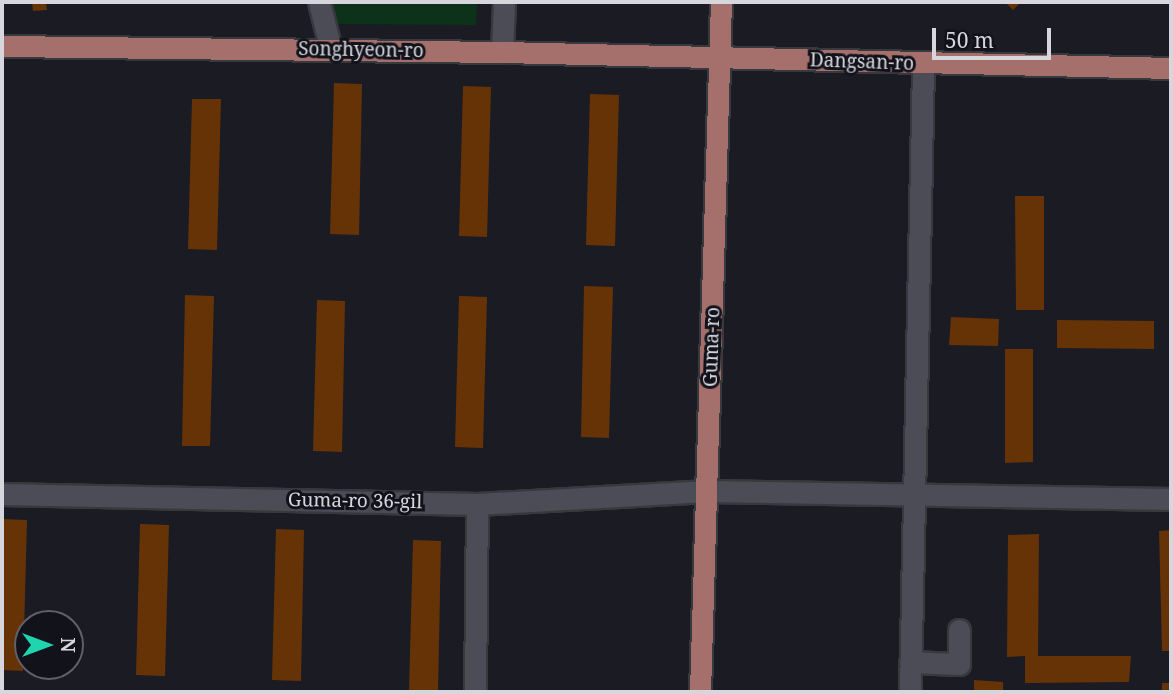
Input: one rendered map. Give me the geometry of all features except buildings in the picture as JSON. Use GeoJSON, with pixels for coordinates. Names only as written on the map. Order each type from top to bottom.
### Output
{"type":"FeatureCollection","features":[{"type":"Feature","properties":{"kind":"main road","name":"Guma-ro"},"geometry":{"type":"LineString","coordinates":[[700,692],[721,2]]}},
{"type":"Feature","properties":{"kind":"main road","name":"Songhyeon-ro"},"geometry":{"type":"LineString","coordinates":[[2,46],[502,52],[720,58]]}},
{"type":"Feature","properties":{"kind":"main road","name":"Dangsan-ro"},"geometry":{"type":"LineString","coordinates":[[720,58],[1171,68]]}},
{"type":"Feature","properties":{"kind":"street"},"geometry":{"type":"LineString","coordinates":[[319,2],[331,50]]}},
{"type":"Feature","properties":{"kind":"street"},"geometry":{"type":"LineString","coordinates":[[502,52],[504,2]]}},
{"type":"Feature","properties":{"kind":"street"},"geometry":{"type":"LineString","coordinates":[[910,692],[923,64]]}},
{"type":"Feature","properties":{"kind":"street","name":"Guma-ro 36-gil"},"geometry":{"type":"LineString","coordinates":[[2,494],[477,503],[708,491],[1171,499]]}},
{"type":"Feature","properties":{"kind":"street"},"geometry":{"type":"LineString","coordinates":[[475,692],[477,503]]}},
{"type":"Feature","properties":{"kind":"street"},"geometry":{"type":"LineString","coordinates":[[911,662],[958,664],[959,630]]}},
{"type":"Feature","properties":{"kind":"green space"},"geometry":{"type":"Polygon","coordinates":[[[325,2],[477,2],[476,25],[337,24],[325,2]]]}}]}
